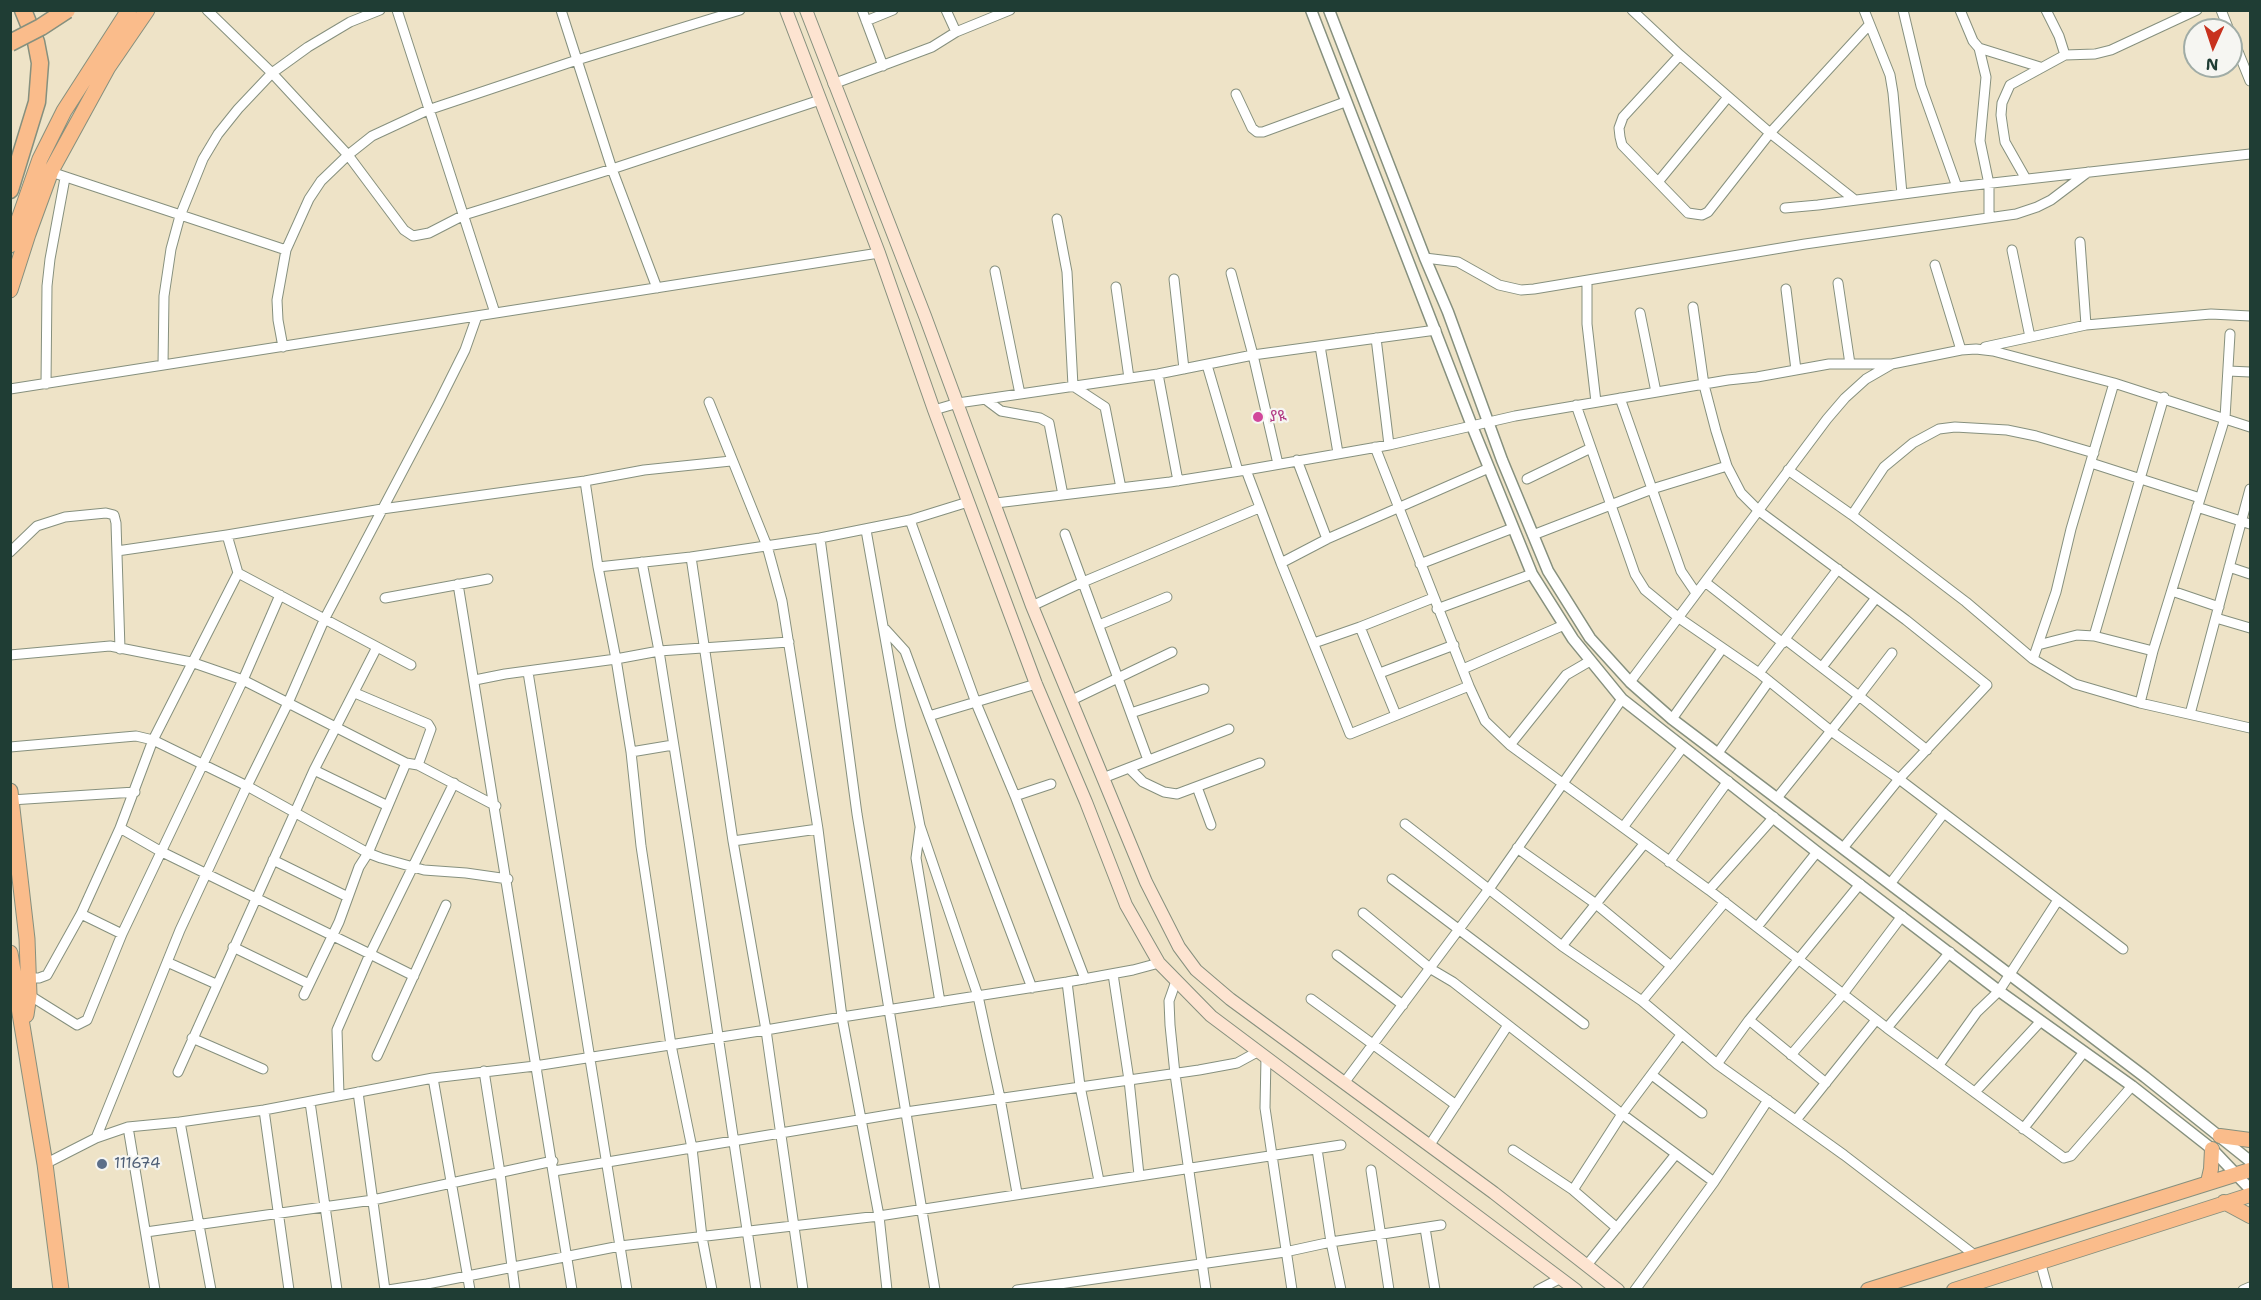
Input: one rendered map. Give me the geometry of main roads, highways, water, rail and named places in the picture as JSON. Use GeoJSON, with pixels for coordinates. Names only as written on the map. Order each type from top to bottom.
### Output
{"type":"FeatureCollection","features":[{"type":"Feature","properties":{"kind":"highway"},"geometry":{"type":"LineString","coordinates":[[10,190],[37,102],[40,63],[36,42],[23,10]]}},
{"type":"Feature","properties":{"kind":"highway"},"geometry":{"type":"LineString","coordinates":[[10,43],[67,10]]}},
{"type":"Feature","properties":{"kind":"highway"},"geometry":{"type":"LineString","coordinates":[[10,245],[45,149],[64,111],[129,10]]}},
{"type":"Feature","properties":{"kind":"highway"},"geometry":{"type":"LineString","coordinates":[[10,290],[28,234],[108,68],[147,10]]}},
{"type":"Feature","properties":{"kind":"highway"},"geometry":{"type":"LineString","coordinates":[[11,795],[27,939],[29,995],[24,1027]]}},
{"type":"Feature","properties":{"kind":"highway"},"geometry":{"type":"LineString","coordinates":[[10,953],[45,1164],[61,1290]]}},
{"type":"Feature","properties":{"kind":"main road"},"geometry":{"type":"LineString","coordinates":[[786,10],[879,253],[934,410],[1036,684],[1086,802],[1126,905],[1159,963],[1211,1016],[1576,1290]]}},
{"type":"Feature","properties":{"kind":"main road"},"geometry":{"type":"LineString","coordinates":[[806,10],[996,503],[1032,606],[1146,882],[1179,947],[1196,970],[1230,999],[1429,1146],[1618,1290]]}},
{"type":"Feature","properties":{"kind":"main road"},"geometry":{"type":"LineString","coordinates":[[2220,1136],[2250,1140]]}},
{"type":"Feature","properties":{"kind":"main road"},"geometry":{"type":"LineString","coordinates":[[2208,1182],[2212,1149]]}},
{"type":"Feature","properties":{"kind":"main road"},"geometry":{"type":"LineString","coordinates":[[1868,1290],[2244,1172]]}},
{"type":"Feature","properties":{"kind":"main road"},"geometry":{"type":"LineString","coordinates":[[1954,1290],[1983,1285],[2040,1261],[2250,1195]]}},
{"type":"Feature","properties":{"kind":"main road"},"geometry":{"type":"LineString","coordinates":[[2224,1202],[2250,1216]]}},
{"type":"Feature","properties":{"kind":"place","name":"ያዪ"},"geometry":{"type":"Point","coordinates":[1258,417]}},
{"type":"Feature","properties":{"kind":"place","name":"111674"},"geometry":{"type":"Point","coordinates":[102,1164]}}]}
